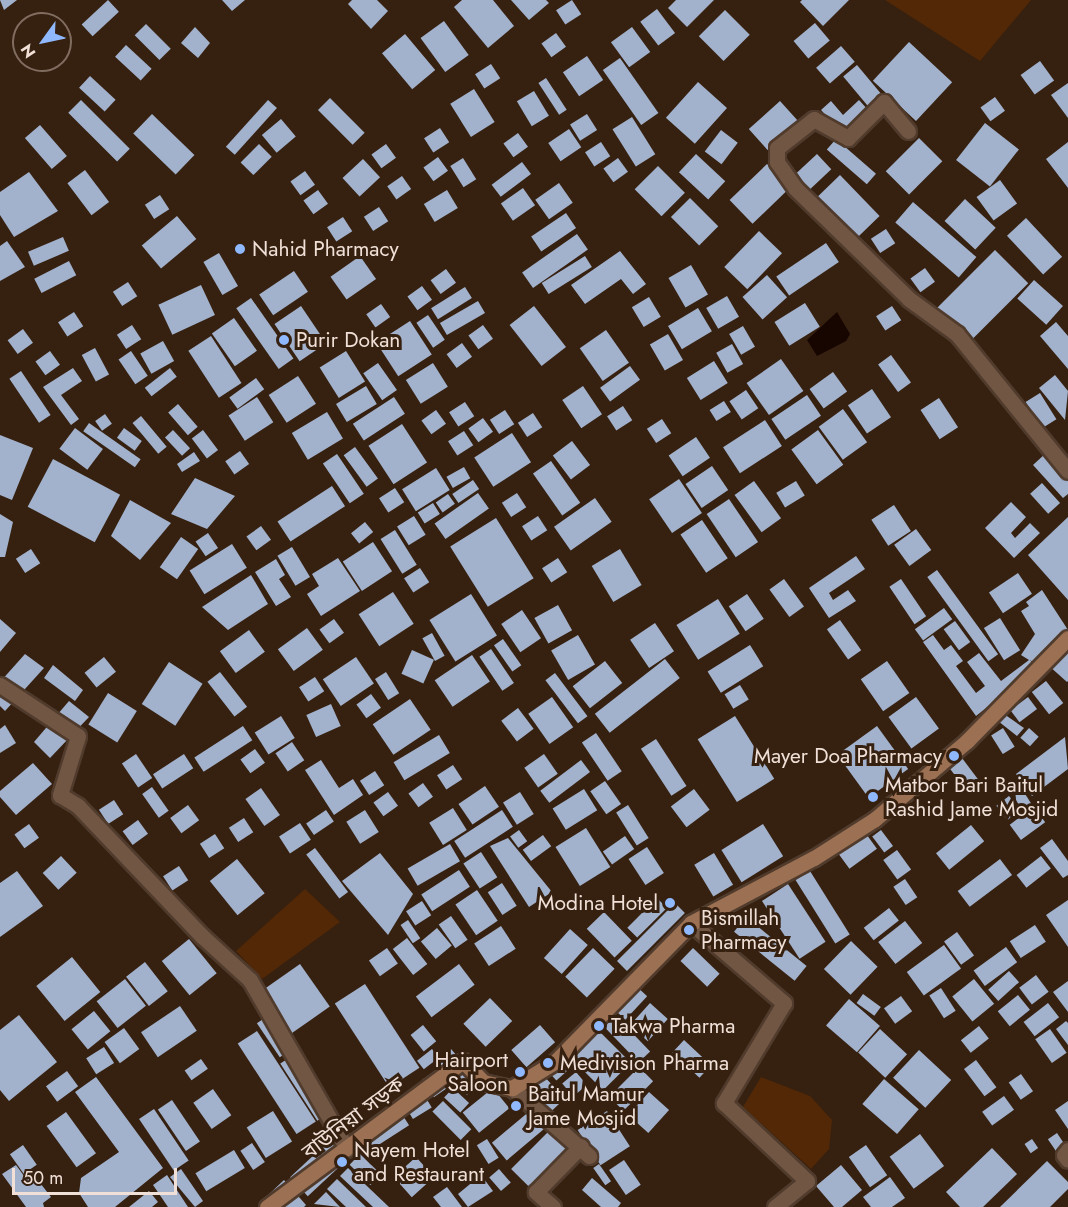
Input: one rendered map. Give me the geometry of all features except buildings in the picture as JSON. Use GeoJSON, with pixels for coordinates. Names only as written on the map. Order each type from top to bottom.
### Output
{"type":"FeatureCollection","features":[{"type":"Feature","properties":{"kind":"street"},"geometry":{"type":"LineString","coordinates":[[908,131],[884,102],[848,138],[814,119],[777,148],[777,162],[795,188],[909,299],[957,334],[1068,471]]}},
{"type":"Feature","properties":{"kind":"street"},"geometry":{"type":"LineString","coordinates":[[553,1207],[536,1192],[585,1151],[512,1088],[556,1061],[692,923],[814,858],[875,819],[967,741],[1068,638]]}},
{"type":"Feature","properties":{"kind":"street"},"geometry":{"type":"LineString","coordinates":[[0,685],[78,736],[60,795],[78,806],[202,936],[250,980],[347,1149]]}},
{"type":"Feature","properties":{"kind":"street"},"geometry":{"type":"LineString","coordinates":[[692,923],[784,1003],[724,1103],[807,1180],[775,1207]]}},
{"type":"Feature","properties":{"kind":"street","name":"বাউনিয়া সড়ক"},"geometry":{"type":"LineString","coordinates":[[267,1207],[463,1061],[483,1082],[512,1088]]}},
{"type":"Feature","properties":{"kind":"street"},"geometry":{"type":"LineString","coordinates":[[1068,1150],[1064,1155],[1068,1160]]}},
{"type":"Feature","properties":{"kind":"shaded area"},"geometry":{"type":"Polygon","coordinates":[[[885,0],[1031,0],[980,61],[885,0]]]}},
{"type":"Feature","properties":{"kind":"shaded area"},"geometry":{"type":"Polygon","coordinates":[[[837,312],[850,334],[846,341],[817,356],[807,340],[837,312]]]}},
{"type":"Feature","properties":{"kind":"shaded area"},"geometry":{"type":"Polygon","coordinates":[[[305,889],[340,922],[262,979],[236,951],[305,889]]]}},
{"type":"Feature","properties":{"kind":"shaded area"},"geometry":{"type":"Polygon","coordinates":[[[761,1077],[810,1096],[832,1120],[829,1149],[811,1169],[743,1107],[761,1077]]]}},
{"type":"Feature","properties":{"kind":"place","name":"Nahid Pharmacy"},"geometry":{"type":"Point","coordinates":[240,249]}},
{"type":"Feature","properties":{"kind":"place","name":"Purir Dokan"},"geometry":{"type":"Point","coordinates":[284,340]}},
{"type":"Feature","properties":{"kind":"place","name":"Mayer Doa Pharmacy"},"geometry":{"type":"Point","coordinates":[954,756]}},
{"type":"Feature","properties":{"kind":"place","name":"Matbor Bari Baitul Rashid Jame Mosjid"},"geometry":{"type":"Point","coordinates":[873,797]}},
{"type":"Feature","properties":{"kind":"place","name":"Modina Hotel"},"geometry":{"type":"Point","coordinates":[670,903]}},
{"type":"Feature","properties":{"kind":"place","name":"Bismillah Pharmacy"},"geometry":{"type":"Point","coordinates":[689,930]}},
{"type":"Feature","properties":{"kind":"place","name":"Takwa Pharma"},"geometry":{"type":"Point","coordinates":[599,1026]}},
{"type":"Feature","properties":{"kind":"place","name":"Medivision Pharma"},"geometry":{"type":"Point","coordinates":[548,1063]}},
{"type":"Feature","properties":{"kind":"place","name":"Hairport Saloon"},"geometry":{"type":"Point","coordinates":[520,1072]}},
{"type":"Feature","properties":{"kind":"place","name":"Baitul Mamur Jame Mosjid"},"geometry":{"type":"Point","coordinates":[516,1106]}},
{"type":"Feature","properties":{"kind":"place","name":"Nayem Hotel and Restaurant"},"geometry":{"type":"Point","coordinates":[342,1162]}}]}
